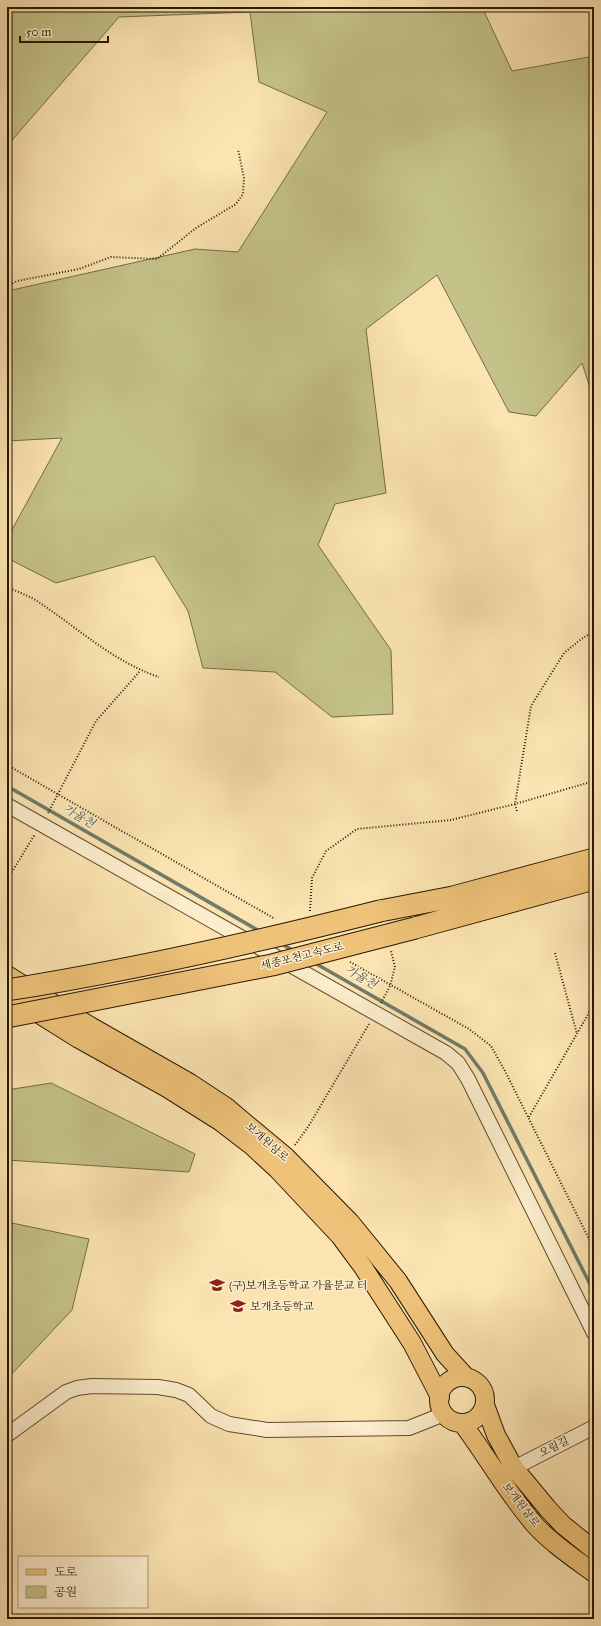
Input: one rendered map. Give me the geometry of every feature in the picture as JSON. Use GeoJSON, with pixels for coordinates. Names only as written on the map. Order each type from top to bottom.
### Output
{"type":"FeatureCollection","features":[{"type":"Feature","properties":{"kind":"highway"},"geometry":{"type":"LineString","coordinates":[[7,990],[50,984],[231,948],[380,911],[453,897],[594,859]]}},
{"type":"Feature","properties":{"kind":"highway","name":"세종포천고속도로"},"geometry":{"type":"LineString","coordinates":[[7,1017],[272,965],[594,879]]}},
{"type":"Feature","properties":{"kind":"main road","name":"보개원삼로"},"geometry":{"type":"LineString","coordinates":[[7,975],[90,1026],[190,1083],[225,1106],[286,1157],[350,1222],[398,1281],[445,1354],[466,1377]]}},
{"type":"Feature","properties":{"kind":"main road","name":"보개원삼로"},"geometry":{"type":"LineString","coordinates":[[7,994],[78,1039],[167,1088],[221,1122],[251,1145],[278,1170],[340,1236],[363,1267],[412,1343],[440,1397]]}},
{"type":"Feature","properties":{"kind":"main road"},"geometry":{"type":"LineString","coordinates":[[459,1377],[466,1377],[479,1384],[485,1397],[485,1405],[482,1412],[476,1418],[462,1423],[454,1422],[444,1414],[440,1404],[440,1397],[442,1390],[452,1380],[459,1377]]}},
{"type":"Feature","properties":{"kind":"main road","name":"보개원삼로"},"geometry":{"type":"LineString","coordinates":[[485,1405],[496,1435],[514,1468],[558,1520],[594,1550]]}},
{"type":"Feature","properties":{"kind":"main road","name":"보개원삼로"},"geometry":{"type":"LineString","coordinates":[[462,1423],[480,1447],[516,1503],[536,1526],[594,1574]]}},
{"type":"Feature","properties":{"kind":"street"},"geometry":{"type":"LineString","coordinates":[[7,805],[42,822],[376,1011],[446,1053],[458,1063],[468,1079],[594,1333]]}},
{"type":"Feature","properties":{"kind":"street"},"geometry":{"type":"LineString","coordinates":[[7,1435],[66,1392],[77,1388],[92,1386],[158,1387],[176,1390],[189,1395],[211,1416],[229,1424],[267,1430],[409,1428],[444,1414]]}},
{"type":"Feature","properties":{"kind":"street","name":"오림길"},"geometry":{"type":"LineString","coordinates":[[514,1468],[594,1427]]}},
{"type":"Feature","properties":{"kind":"path"},"geometry":{"type":"LineString","coordinates":[[7,286],[17,281],[79,269],[111,257],[157,260],[196,228],[236,204],[243,194],[244,178],[238,149]]}},
{"type":"Feature","properties":{"kind":"path"},"geometry":{"type":"LineString","coordinates":[[7,587],[39,602],[121,660],[140,671],[159,677]]}},
{"type":"Feature","properties":{"kind":"path"},"geometry":{"type":"LineString","coordinates":[[516,811],[515,804],[531,706],[564,653],[594,631]]}},
{"type":"Feature","properties":{"kind":"path"},"geometry":{"type":"LineString","coordinates":[[7,880],[55,801],[96,721],[140,671]]}},
{"type":"Feature","properties":{"kind":"path"},"geometry":{"type":"LineString","coordinates":[[313,916],[309,910],[312,878],[326,851],[357,830],[451,820],[515,804],[594,781]]}},
{"type":"Feature","properties":{"kind":"path"},"geometry":{"type":"LineString","coordinates":[[286,1157],[308,1127],[387,992],[395,967],[390,951]]}},
{"type":"Feature","properties":{"kind":"path"},"geometry":{"type":"LineString","coordinates":[[555,953],[577,1034]]}},
{"type":"Feature","properties":{"kind":"path"},"geometry":{"type":"LineString","coordinates":[[529,1117],[594,1004]]}},
{"type":"Feature","properties":{"kind":"green space"},"geometry":{"type":"Polygon","coordinates":[[[7,7],[482,7],[512,71],[594,56],[594,400],[582,363],[536,416],[509,412],[437,275],[366,329],[386,493],[335,504],[318,545],[391,650],[393,714],[332,717],[275,672],[203,668],[188,611],[154,556],[56,583],[7,558],[7,539],[62,438],[7,441],[7,297],[12,290],[195,249],[238,252],[327,112],[259,82],[250,12],[119,17],[7,146],[7,7]]]}},
{"type":"Feature","properties":{"kind":"green space"},"geometry":{"type":"Polygon","coordinates":[[[51,1083],[195,1154],[189,1172],[7,1160],[7,1090],[51,1083]]]}},
{"type":"Feature","properties":{"kind":"green space"},"geometry":{"type":"Polygon","coordinates":[[[7,1222],[89,1239],[72,1310],[7,1379],[7,1222]]]}},
{"type":"Feature","properties":{"kind":"waterway","name":"가율천"},"geometry":{"type":"LineString","coordinates":[[7,786],[261,932]]}},
{"type":"Feature","properties":{"kind":"waterway","name":"가율천"},"geometry":{"type":"LineString","coordinates":[[280,943],[294,951]]}},
{"type":"Feature","properties":{"kind":"waterway","name":"가율천"},"geometry":{"type":"LineString","coordinates":[[313,962],[465,1049],[483,1073],[594,1292]]}},
{"type":"Feature","properties":{"kind":"place","name":"(구)보개초등학교 가율분교 터"},"geometry":{"type":"Point","coordinates":[217,1285]}},
{"type":"Feature","properties":{"kind":"place","name":"보개초등학교"},"geometry":{"type":"Point","coordinates":[238,1306]}}]}
